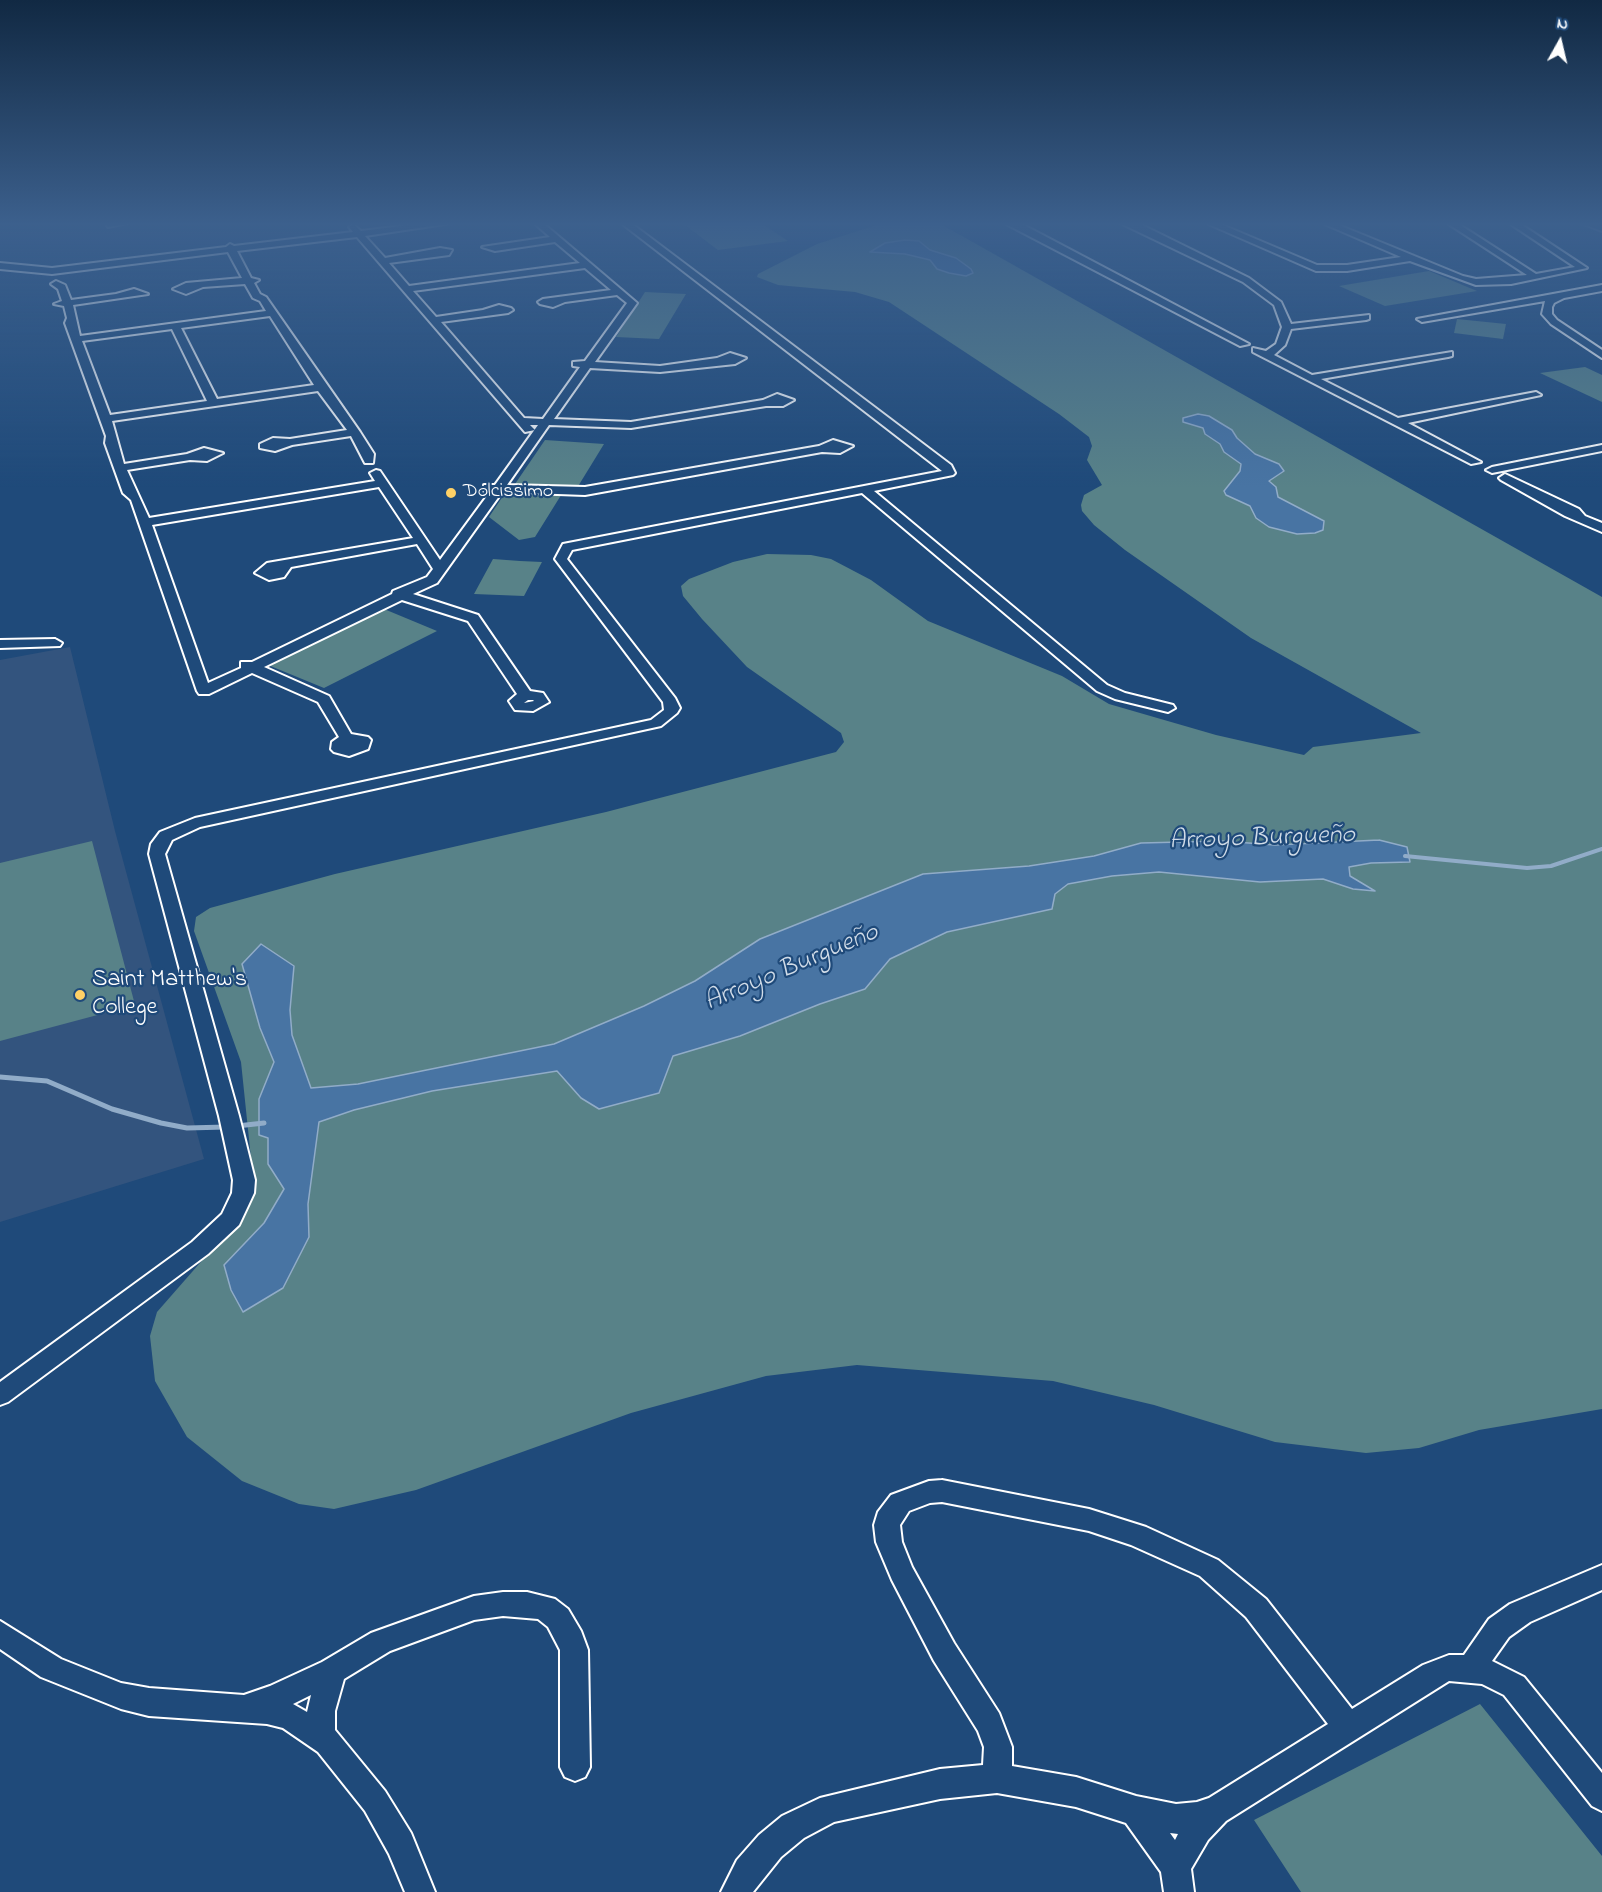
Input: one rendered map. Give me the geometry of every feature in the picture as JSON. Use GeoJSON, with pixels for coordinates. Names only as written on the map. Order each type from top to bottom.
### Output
{"type":"FeatureCollection","features":[{"type":"Feature","properties":{"kind":"street"},"geometry":{"type":"LineString","coordinates":[[63,311],[63,319],[70,323],[106,419],[112,436],[111,443],[124,468],[129,493],[136,499],[202,687],[398,594],[429,583],[449,547],[534,426],[625,311]]}},
{"type":"Feature","properties":{"kind":"street"},"geometry":{"type":"LineString","coordinates":[[426,311],[534,426],[631,425],[766,403]]}},
{"type":"Feature","properties":{"kind":"street"},"geometry":{"type":"LineString","coordinates":[[0,1395],[200,1248],[225,1225],[239,1205],[243,1193],[244,1180],[235,1139],[157,854],[159,844],[166,836],[195,823],[656,723],[670,713],[673,708],[670,701],[561,559],[563,551],[573,545],[945,474],[949,470],[741,311]]}},
{"type":"Feature","properties":{"kind":"street"},"geometry":{"type":"LineString","coordinates":[[1182,311],[1600,526]]}},
{"type":"Feature","properties":{"kind":"street"},"geometry":{"type":"LineString","coordinates":[[1271,357],[1280,345],[1287,327],[1281,311]]}},
{"type":"Feature","properties":{"kind":"street"},"geometry":{"type":"LineString","coordinates":[[1422,319],[1457,311]]}},
{"type":"Feature","properties":{"kind":"street"},"geometry":{"type":"LineString","coordinates":[[1541,311],[1547,314],[1558,326],[1602,355]]}},
{"type":"Feature","properties":{"kind":"street"},"geometry":{"type":"LineString","coordinates":[[434,320],[487,312]]}},
{"type":"Feature","properties":{"kind":"street"},"geometry":{"type":"LineString","coordinates":[[76,339],[272,313],[333,405],[332,410],[350,432],[360,455],[369,461],[437,565]]}},
{"type":"Feature","properties":{"kind":"street"},"geometry":{"type":"LineString","coordinates":[[1287,327],[1366,317]]}},
{"type":"Feature","properties":{"kind":"street"},"geometry":{"type":"LineString","coordinates":[[176,326],[214,403]]}},
{"type":"Feature","properties":{"kind":"street"},"geometry":{"type":"LineString","coordinates":[[1311,378],[1448,354]]}},
{"type":"Feature","properties":{"kind":"street"},"geometry":{"type":"LineString","coordinates":[[582,364],[660,369],[719,361]]}},
{"type":"Feature","properties":{"kind":"street"},"geometry":{"type":"LineString","coordinates":[[106,419],[321,387]]}},
{"type":"Feature","properties":{"kind":"street"},"geometry":{"type":"LineString","coordinates":[[1397,422],[1536,395]]}},
{"type":"Feature","properties":{"kind":"street"},"geometry":{"type":"LineString","coordinates":[[290,442],[350,432]]}},
{"type":"Feature","properties":{"kind":"street"},"geometry":{"type":"LineString","coordinates":[[1492,471],[1602,448]]}},
{"type":"Feature","properties":{"kind":"street"},"geometry":{"type":"LineString","coordinates":[[492,488],[585,491],[822,449]]}},
{"type":"Feature","properties":{"kind":"street"},"geometry":{"type":"LineString","coordinates":[[124,468],[190,457]]}},
{"type":"Feature","properties":{"kind":"street"},"geometry":{"type":"LineString","coordinates":[[144,523],[382,483]]}},
{"type":"Feature","properties":{"kind":"street"},"geometry":{"type":"LineString","coordinates":[[864,489],[1102,688],[1120,696],[1168,708]]}},
{"type":"Feature","properties":{"kind":"street"},"geometry":{"type":"LineString","coordinates":[[286,564],[423,544],[449,547]]}},
{"type":"Feature","properties":{"kind":"street"},"geometry":{"type":"LineString","coordinates":[[398,594],[473,618],[525,695]]}},
{"type":"Feature","properties":{"kind":"street"},"geometry":{"type":"LineString","coordinates":[[0,644],[55,643]]}},
{"type":"Feature","properties":{"kind":"street"},"geometry":{"type":"LineString","coordinates":[[247,665],[324,699],[348,739]]}},
{"type":"Feature","properties":{"kind":"street"},"geometry":{"type":"LineString","coordinates":[[997,1778],[998,1747],[989,1723],[944,1652],[901,1572],[889,1542],[887,1525],[891,1512],[900,1503],[929,1492],[942,1491],[1089,1520],[1137,1535],[1209,1568],[1256,1608],[1348,1727]]}},
{"type":"Feature","properties":{"kind":"street"},"geometry":{"type":"LineString","coordinates":[[1471,1668],[1499,1628],[1520,1613],[1602,1577]]}},
{"type":"Feature","properties":{"kind":"street"},"geometry":{"type":"LineString","coordinates":[[241,1708],[274,1699],[332,1671],[381,1642],[474,1608],[527,1604],[545,1608],[558,1618],[567,1631],[574,1650],[575,1767]]}},
{"type":"Feature","properties":{"kind":"street"},"geometry":{"type":"LineString","coordinates":[[0,1634],[51,1668],[121,1696],[149,1702],[267,1710],[290,1716],[328,1742],[375,1801],[400,1844],[420,1892]]}},
{"type":"Feature","properties":{"kind":"street"},"geometry":{"type":"LineString","coordinates":[[1178,1879],[1197,1829],[1216,1811],[1433,1674],[1449,1668],[1471,1668],[1487,1672],[1514,1686],[1602,1796]]}},
{"type":"Feature","properties":{"kind":"street"},"geometry":{"type":"LineString","coordinates":[[321,1737],[323,1700],[332,1671]]}},
{"type":"Feature","properties":{"kind":"street"},"geometry":{"type":"LineString","coordinates":[[736,1892],[748,1871],[770,1846],[793,1827],[830,1808],[919,1788],[997,1778],[1076,1792],[1136,1811],[1176,1819],[1197,1817],[1216,1811]]}},
{"type":"Feature","properties":{"kind":"street"},"geometry":{"type":"LineString","coordinates":[[1136,1811],[1178,1879]]}},
{"type":"Feature","properties":{"kind":"shaded area","name":"Saint Matthew's College"},"geometry":{"type":"Polygon","coordinates":[[[70,647],[115,831],[204,1159],[0,1222],[0,660],[70,647]]]}},
{"type":"Feature","properties":{"kind":"green space"},"geometry":{"type":"Polygon","coordinates":[[[633,311],[676,311],[659,339],[616,337],[633,311]]]}},
{"type":"Feature","properties":{"kind":"green space"},"geometry":{"type":"Polygon","coordinates":[[[903,311],[1096,311],[1602,597],[1602,1409],[1479,1430],[1419,1448],[1366,1453],[1275,1442],[1154,1405],[1053,1381],[857,1365],[766,1376],[631,1413],[416,1490],[334,1509],[299,1504],[242,1481],[187,1437],[155,1381],[150,1336],[157,1312],[227,1232],[252,1168],[241,1062],[194,931],[196,917],[210,908],[335,874],[606,812],[836,752],[844,742],[841,733],[747,667],[683,596],[681,586],[689,579],[733,562],[767,554],[811,555],[831,559],[871,580],[928,621],[1062,676],[1109,704],[1216,735],[1304,755],[1313,747],[1421,733],[1251,638],[1125,550],[1094,525],[1082,511],[1081,505],[1084,495],[1102,485],[1087,460],[1092,446],[1089,437],[1059,414],[903,311]]]}},
{"type":"Feature","properties":{"kind":"green space"},"geometry":{"type":"Polygon","coordinates":[[[1457,319],[1506,324],[1503,339],[1454,333],[1457,319]]]}},
{"type":"Feature","properties":{"kind":"green space"},"geometry":{"type":"Polygon","coordinates":[[[1585,367],[1602,375],[1602,402],[1540,373],[1585,367]]]}},
{"type":"Feature","properties":{"kind":"green space"},"geometry":{"type":"Polygon","coordinates":[[[545,440],[604,444],[577,488],[515,484],[545,440]]]}},
{"type":"Feature","properties":{"kind":"green space"},"geometry":{"type":"Polygon","coordinates":[[[507,490],[563,492],[535,537],[519,540],[489,517],[507,490]]]}},
{"type":"Feature","properties":{"kind":"green space"},"geometry":{"type":"Polygon","coordinates":[[[493,559],[542,562],[524,596],[474,594],[493,559]]]}},
{"type":"Feature","properties":{"kind":"green space"},"geometry":{"type":"Polygon","coordinates":[[[384,609],[437,631],[324,688],[268,665],[384,609]]]}},
{"type":"Feature","properties":{"kind":"green space"},"geometry":{"type":"Polygon","coordinates":[[[92,841],[135,1005],[0,1041],[0,863],[92,841]]]}},
{"type":"Feature","properties":{"kind":"green space"},"geometry":{"type":"Polygon","coordinates":[[[1480,1704],[1602,1856],[1602,1892],[1301,1892],[1254,1820],[1480,1704]]]}},
{"type":"Feature","properties":{"kind":"water"},"geometry":{"type":"Polygon","coordinates":[[[1198,414],[1209,416],[1232,430],[1237,438],[1255,454],[1279,464],[1284,471],[1269,481],[1276,487],[1278,497],[1324,521],[1323,530],[1297,534],[1269,527],[1256,518],[1250,506],[1226,495],[1224,491],[1240,471],[1241,464],[1224,452],[1220,444],[1205,434],[1203,428],[1183,422],[1183,418],[1198,414]]]}},
{"type":"Feature","properties":{"kind":"water"},"geometry":{"type":"Polygon","coordinates":[[[1379,840],[1407,847],[1410,862],[1371,863],[1349,867],[1350,876],[1375,891],[1353,889],[1323,879],[1260,882],[1159,872],[1112,876],[1068,884],[1055,894],[1052,909],[947,932],[890,959],[865,989],[740,1036],[673,1056],[659,1093],[599,1109],[581,1098],[557,1071],[432,1091],[354,1110],[319,1122],[308,1204],[309,1237],[283,1288],[243,1312],[231,1290],[224,1265],[264,1223],[284,1189],[268,1164],[268,1138],[259,1135],[259,1099],[274,1062],[260,1028],[242,964],[261,944],[294,966],[290,1010],[292,1035],[311,1088],[358,1084],[554,1044],[644,1006],[695,981],[760,939],[923,874],[1029,866],[1094,856],[1141,843],[1222,841],[1275,845],[1379,840]]]}},
{"type":"Feature","properties":{"kind":"waterway","name":"Arroyo Burgueño"},"geometry":{"type":"LineString","coordinates":[[1405,856],[1527,868],[1551,866],[1602,849]]}},
{"type":"Feature","properties":{"kind":"waterway","name":"Arroyo Burgueño"},"geometry":{"type":"LineString","coordinates":[[0,1077],[47,1081],[112,1109],[161,1123],[187,1128],[226,1127]]}},
{"type":"Feature","properties":{"kind":"waterway","name":"Arroyo Burgueño"},"geometry":{"type":"LineString","coordinates":[[237,1126],[264,1123]]}},
{"type":"Feature","properties":{"kind":"place","name":"Dolcissimo"},"geometry":{"type":"Point","coordinates":[451,493]}},
{"type":"Feature","properties":{"kind":"place","name":"Saint Matthew's College"},"geometry":{"type":"Point","coordinates":[80,995]}}]}
